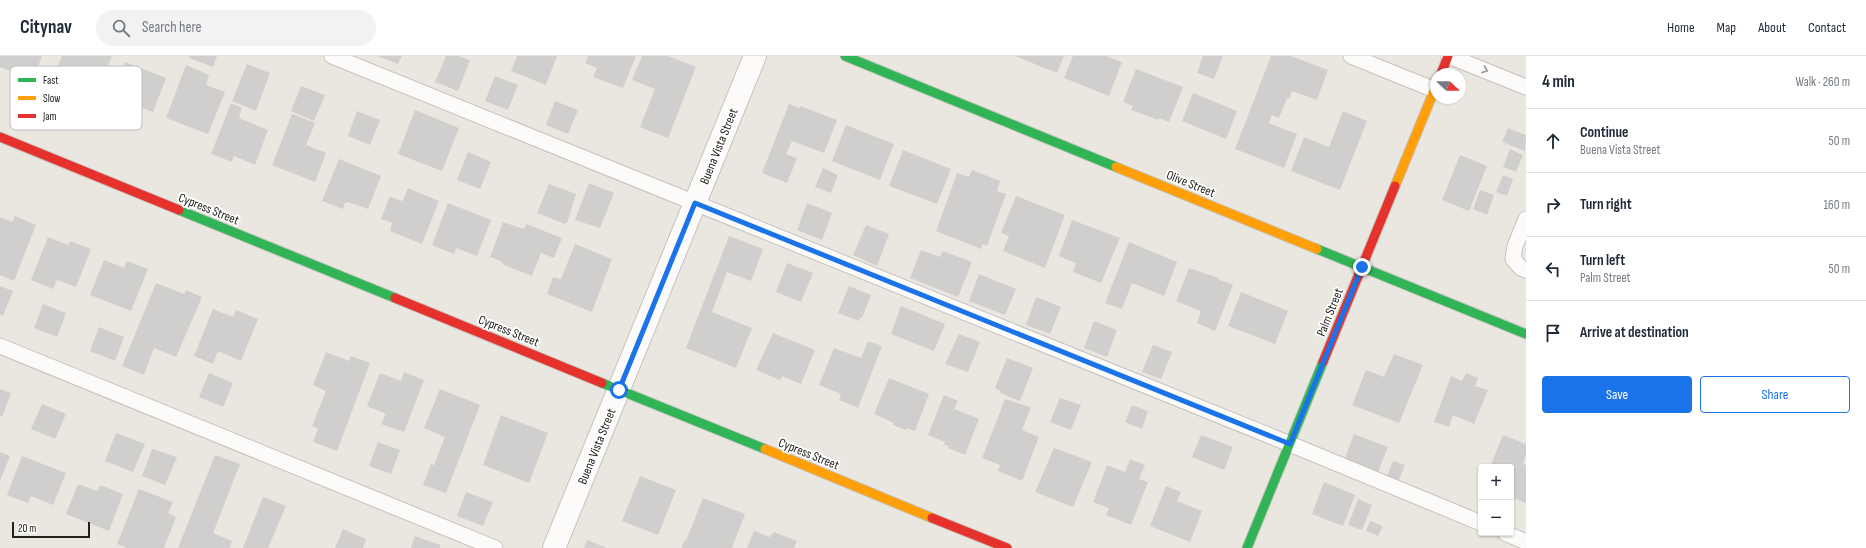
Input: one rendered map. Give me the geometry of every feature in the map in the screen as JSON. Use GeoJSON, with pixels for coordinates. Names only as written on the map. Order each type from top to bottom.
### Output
{"type":"FeatureCollection","features":[{"type":"Feature","properties":{"kind":"street","name":"Buena Vista Street"},"geometry":{"type":"LineString","coordinates":[[554,548],[755,56]]}},
{"type":"Feature","properties":{"kind":"street","name":"Olive Street"},"geometry":{"type":"LineString","coordinates":[[845,56],[1526,334]]}},
{"type":"Feature","properties":{"kind":"street"},"geometry":{"type":"LineString","coordinates":[[1443,68],[1448,56]]}},
{"type":"Feature","properties":{"kind":"street","name":"Palm Street"},"geometry":{"type":"LineString","coordinates":[[1247,548],[1430,100]]}},
{"type":"Feature","properties":{"kind":"street","name":"Cypress Street"},"geometry":{"type":"LineString","coordinates":[[0,137],[1007,548]]}},
{"type":"Feature","properties":{"kind":"lane"},"geometry":{"type":"LineString","coordinates":[[332,56],[1290,444],[1478,522]]}},
{"type":"Feature","properties":{"kind":"lane"},"geometry":{"type":"LineString","coordinates":[[1351,56],[1430,86]]}},
{"type":"Feature","properties":{"kind":"lane"},"geometry":{"type":"LineString","coordinates":[[1448,56],[1526,87]]}},
{"type":"Feature","properties":{"kind":"lane"},"geometry":{"type":"LineString","coordinates":[[1526,218],[1515,246],[1513,259],[1521,268],[1526,270]]}},
{"type":"Feature","properties":{"kind":"lane"},"geometry":{"type":"LineString","coordinates":[[0,346],[495,548]]}},
{"type":"Feature","properties":{"kind":"lane"},"geometry":{"type":"LineString","coordinates":[[1512,536],[1526,542]]}},
{"type":"Feature","properties":{"kind":"building"},"geometry":{"type":"Polygon","coordinates":[[[0,56],[42,56],[38,66],[10,66],[10,71],[0,67],[0,56]]]}},
{"type":"Feature","properties":{"kind":"building"},"geometry":{"type":"Polygon","coordinates":[[[62,56],[112,56],[108,66],[58,66],[62,56]]]}},
{"type":"Feature","properties":{"kind":"building"},"geometry":{"type":"Polygon","coordinates":[[[190,56],[217,56],[213,67],[189,58],[190,56]]]}},
{"type":"Feature","properties":{"kind":"building"},"geometry":{"type":"Polygon","coordinates":[[[377,56],[402,56],[398,64],[377,56]]]}},
{"type":"Feature","properties":{"kind":"building"},"geometry":{"type":"Polygon","coordinates":[[[446,56],[458,56],[470,60],[458,91],[435,82],[446,56]]]}},
{"type":"Feature","properties":{"kind":"building"},"geometry":{"type":"Polygon","coordinates":[[[517,56],[557,56],[546,85],[511,71],[517,56]]]}},
{"type":"Feature","properties":{"kind":"building"},"geometry":{"type":"Polygon","coordinates":[[[588,56],[636,56],[623,88],[593,77],[597,68],[585,63],[588,56]]]}},
{"type":"Feature","properties":{"kind":"building"},"geometry":{"type":"Polygon","coordinates":[[[642,56],[668,56],[696,67],[668,138],[640,127],[655,89],[632,80],[642,56]]]}},
{"type":"Feature","properties":{"kind":"building"},"geometry":{"type":"Polygon","coordinates":[[[1015,56],[1064,56],[1057,73],[1015,56]]]}},
{"type":"Feature","properties":{"kind":"building"},"geometry":{"type":"Polygon","coordinates":[[[1073,56],[1106,56],[1122,62],[1109,96],[1064,78],[1073,56]]]}},
{"type":"Feature","properties":{"kind":"building"},"geometry":{"type":"Polygon","coordinates":[[[1203,56],[1223,56],[1214,79],[1197,73],[1203,56]]]}},
{"type":"Feature","properties":{"kind":"building"},"geometry":{"type":"Polygon","coordinates":[[[1271,56],[1291,56],[1328,70],[1317,100],[1292,91],[1289,99],[1287,98],[1279,118],[1272,115],[1269,123],[1297,134],[1284,168],[1235,149],[1271,56]]]}},
{"type":"Feature","properties":{"kind":"building"},"geometry":{"type":"Polygon","coordinates":[[[125,62],[135,66],[123,66],[125,62]]]}},
{"type":"Feature","properties":{"kind":"building"},"geometry":{"type":"Polygon","coordinates":[[[247,64],[270,73],[256,111],[232,101],[247,64]]]}},
{"type":"Feature","properties":{"kind":"building"},"geometry":{"type":"Polygon","coordinates":[[[186,65],[209,75],[206,85],[225,92],[208,134],[166,118],[186,65]]]}},
{"type":"Feature","properties":{"kind":"building"},"geometry":{"type":"Polygon","coordinates":[[[142,69],[166,78],[153,112],[142,108],[142,69]]]}},
{"type":"Feature","properties":{"kind":"building"},"geometry":{"type":"Polygon","coordinates":[[[1136,69],[1183,87],[1169,122],[1159,118],[1158,120],[1131,110],[1133,106],[1123,102],[1136,69]]]}},
{"type":"Feature","properties":{"kind":"building"},"geometry":{"type":"Polygon","coordinates":[[[495,76],[518,85],[508,110],[485,101],[495,76]]]}},
{"type":"Feature","properties":{"kind":"building"},"geometry":{"type":"Polygon","coordinates":[[[301,86],[325,95],[314,121],[291,111],[301,86]]]}},
{"type":"Feature","properties":{"kind":"building"},"geometry":{"type":"Polygon","coordinates":[[[1193,93],[1237,111],[1226,139],[1182,121],[1193,93]]]}},
{"type":"Feature","properties":{"kind":"building"},"geometry":{"type":"Polygon","coordinates":[[[555,101],[578,110],[568,134],[546,125],[555,101]]]}},
{"type":"Feature","properties":{"kind":"building"},"geometry":{"type":"Polygon","coordinates":[[[231,103],[242,108],[239,118],[268,130],[255,165],[234,156],[232,162],[211,154],[231,103]]]}},
{"type":"Feature","properties":{"kind":"building"},"geometry":{"type":"Polygon","coordinates":[[[789,104],[799,108],[800,106],[837,120],[824,153],[792,141],[786,154],[797,158],[787,183],[762,173],[789,104]]]}},
{"type":"Feature","properties":{"kind":"building"},"geometry":{"type":"Polygon","coordinates":[[[415,110],[459,128],[442,171],[398,154],[415,110]]]}},
{"type":"Feature","properties":{"kind":"building"},"geometry":{"type":"Polygon","coordinates":[[[357,111],[380,120],[370,145],[348,136],[357,111]]]}},
{"type":"Feature","properties":{"kind":"building"},"geometry":{"type":"Polygon","coordinates":[[[1343,111],[1367,121],[1340,190],[1291,171],[1304,137],[1329,147],[1343,111]]]}},
{"type":"Feature","properties":{"kind":"building"},"geometry":{"type":"Polygon","coordinates":[[[292,114],[315,123],[306,145],[326,153],[315,182],[272,165],[292,114]]]}},
{"type":"Feature","properties":{"kind":"building"},"geometry":{"type":"Polygon","coordinates":[[[846,125],[894,144],[880,180],[832,161],[846,125]]]}},
{"type":"Feature","properties":{"kind":"building"},"geometry":{"type":"Polygon","coordinates":[[[1508,128],[1526,135],[1525,151],[1502,142],[1508,128]]]}},
{"type":"Feature","properties":{"kind":"building"},"geometry":{"type":"Polygon","coordinates":[[[1510,149],[1523,155],[1516,172],[1503,167],[1510,149]]]}},
{"type":"Feature","properties":{"kind":"building"},"geometry":{"type":"Polygon","coordinates":[[[903,150],[951,169],[937,204],[889,186],[903,150]]]}},
{"type":"Feature","properties":{"kind":"building"},"geometry":{"type":"Polygon","coordinates":[[[468,152],[491,162],[480,189],[457,180],[468,152]]]}},
{"type":"Feature","properties":{"kind":"building"},"geometry":{"type":"Polygon","coordinates":[[[1460,155],[1487,166],[1469,211],[1442,200],[1460,155]]]}},
{"type":"Feature","properties":{"kind":"building"},"geometry":{"type":"Polygon","coordinates":[[[339,159],[381,176],[368,209],[348,202],[345,203],[343,209],[322,201],[339,159]]]}},
{"type":"Feature","properties":{"kind":"building"},"geometry":{"type":"Polygon","coordinates":[[[823,168],[838,175],[831,193],[815,187],[823,168]]]}},
{"type":"Feature","properties":{"kind":"building"},"geometry":{"type":"Polygon","coordinates":[[[972,170],[1000,181],[997,191],[1006,194],[987,246],[983,244],[981,249],[936,231],[957,173],[969,177],[972,170]]]}},
{"type":"Feature","properties":{"kind":"building"},"geometry":{"type":"Polygon","coordinates":[[[1503,175],[1513,179],[1507,196],[1496,192],[1503,175]]]}},
{"type":"Feature","properties":{"kind":"building"},"geometry":{"type":"Polygon","coordinates":[[[589,183],[614,193],[600,228],[575,220],[589,183]]]}},
{"type":"Feature","properties":{"kind":"building"},"geometry":{"type":"Polygon","coordinates":[[[549,184],[576,194],[567,223],[565,224],[537,213],[549,184]]]}},
{"type":"Feature","properties":{"kind":"building"},"geometry":{"type":"Polygon","coordinates":[[[408,188],[439,201],[422,244],[390,231],[392,223],[381,219],[390,196],[401,201],[403,200],[408,188]]]}},
{"type":"Feature","properties":{"kind":"building"},"geometry":{"type":"Polygon","coordinates":[[[1480,190],[1494,195],[1487,215],[1473,209],[1480,190]]]}},
{"type":"Feature","properties":{"kind":"building"},"geometry":{"type":"Polygon","coordinates":[[[1016,196],[1065,215],[1045,268],[1003,251],[1009,236],[1001,233],[1016,196]]]}},
{"type":"Feature","properties":{"kind":"building"},"geometry":{"type":"Polygon","coordinates":[[[448,203],[491,220],[477,256],[456,248],[454,254],[432,245],[448,203]]]}},
{"type":"Feature","properties":{"kind":"building"},"geometry":{"type":"Polygon","coordinates":[[[807,203],[832,213],[822,240],[797,230],[807,203]]]}},
{"type":"Feature","properties":{"kind":"building"},"geometry":{"type":"Polygon","coordinates":[[[15,216],[36,225],[14,281],[0,275],[0,217],[12,222],[15,216]]]}},
{"type":"Feature","properties":{"kind":"building"},"geometry":{"type":"Polygon","coordinates":[[[1072,220],[1120,238],[1101,283],[1073,272],[1076,263],[1059,256],[1072,220]]]}},
{"type":"Feature","properties":{"kind":"building"},"geometry":{"type":"Polygon","coordinates":[[[503,222],[524,229],[526,224],[562,238],[554,258],[541,253],[532,276],[502,264],[503,262],[490,257],[503,222]]]}},
{"type":"Feature","properties":{"kind":"building"},"geometry":{"type":"Polygon","coordinates":[[[866,225],[889,234],[877,266],[853,255],[866,225]]]}},
{"type":"Feature","properties":{"kind":"building"},"geometry":{"type":"Polygon","coordinates":[[[729,236],[763,249],[751,281],[727,272],[712,312],[752,328],[736,368],[686,348],[729,236]]]}},
{"type":"Feature","properties":{"kind":"building"},"geometry":{"type":"Polygon","coordinates":[[[48,237],[68,245],[70,241],[91,249],[76,287],[57,280],[53,289],[31,280],[48,237]]]}},
{"type":"Feature","properties":{"kind":"building"},"geometry":{"type":"Polygon","coordinates":[[[1129,242],[1177,262],[1164,296],[1132,283],[1122,309],[1105,303],[1129,242]]]}},
{"type":"Feature","properties":{"kind":"building"},"geometry":{"type":"Polygon","coordinates":[[[575,244],[612,259],[592,312],[547,294],[553,277],[561,279],[575,244]]]}},
{"type":"Feature","properties":{"kind":"building"},"geometry":{"type":"Polygon","coordinates":[[[921,250],[940,257],[943,251],[972,262],[958,297],[910,278],[921,250]]]}},
{"type":"Feature","properties":{"kind":"building"},"geometry":{"type":"Polygon","coordinates":[[[104,260],[124,268],[127,261],[148,269],[131,311],[90,295],[104,260]]]}},
{"type":"Feature","properties":{"kind":"building"},"geometry":{"type":"Polygon","coordinates":[[[787,263],[813,273],[801,302],[776,292],[787,263]]]}},
{"type":"Feature","properties":{"kind":"building"},"geometry":{"type":"Polygon","coordinates":[[[1189,268],[1219,278],[1218,279],[1233,285],[1215,331],[1197,323],[1201,311],[1176,301],[1189,268]]]}},
{"type":"Feature","properties":{"kind":"building"},"geometry":{"type":"Polygon","coordinates":[[[979,274],[1016,289],[1005,315],[969,301],[979,274]]]}},
{"type":"Feature","properties":{"kind":"building"},"geometry":{"type":"Polygon","coordinates":[[[156,283],[184,294],[186,290],[202,297],[176,357],[154,348],[144,375],[122,366],[156,283]]]}},
{"type":"Feature","properties":{"kind":"building"},"geometry":{"type":"Polygon","coordinates":[[[0,286],[13,291],[3,316],[0,315],[0,286]]]}},
{"type":"Feature","properties":{"kind":"building"},"geometry":{"type":"Polygon","coordinates":[[[849,286],[871,295],[862,318],[860,318],[859,321],[838,313],[849,286]]]}},
{"type":"Feature","properties":{"kind":"building"},"geometry":{"type":"Polygon","coordinates":[[[1241,292],[1288,311],[1275,344],[1228,326],[1241,292]]]}},
{"type":"Feature","properties":{"kind":"building"},"geometry":{"type":"Polygon","coordinates":[[[1036,297],[1061,307],[1050,334],[1026,325],[1036,297]]]}},
{"type":"Feature","properties":{"kind":"building"},"geometry":{"type":"Polygon","coordinates":[[[43,304],[66,313],[57,337],[34,328],[43,304]]]}},
{"type":"Feature","properties":{"kind":"building"},"geometry":{"type":"Polygon","coordinates":[[[901,306],[945,324],[934,351],[891,334],[901,306]]]}},
{"type":"Feature","properties":{"kind":"building"},"geometry":{"type":"Polygon","coordinates":[[[213,309],[233,317],[236,310],[258,319],[241,361],[218,351],[213,364],[194,356],[213,309]]]}},
{"type":"Feature","properties":{"kind":"building"},"geometry":{"type":"Polygon","coordinates":[[[1094,321],[1117,330],[1107,357],[1084,348],[1094,321]]]}},
{"type":"Feature","properties":{"kind":"building"},"geometry":{"type":"Polygon","coordinates":[[[99,327],[124,337],[115,361],[90,351],[99,327]]]}},
{"type":"Feature","properties":{"kind":"building"},"geometry":{"type":"Polygon","coordinates":[[[773,333],[815,350],[801,384],[782,376],[780,380],[756,370],[773,333]]]}},
{"type":"Feature","properties":{"kind":"building"},"geometry":{"type":"Polygon","coordinates":[[[959,334],[980,342],[968,372],[945,364],[959,334]]]}},
{"type":"Feature","properties":{"kind":"building"},"geometry":{"type":"Polygon","coordinates":[[[868,341],[882,346],[858,408],[839,400],[841,394],[819,385],[834,348],[861,358],[868,341]]]}},
{"type":"Feature","properties":{"kind":"building"},"geometry":{"type":"Polygon","coordinates":[[[1153,345],[1172,352],[1161,379],[1142,372],[1153,345]]]}},
{"type":"Feature","properties":{"kind":"building"},"geometry":{"type":"Polygon","coordinates":[[[326,352],[349,361],[351,356],[370,363],[337,451],[313,442],[318,429],[312,426],[326,391],[313,385],[326,352]]]}},
{"type":"Feature","properties":{"kind":"building"},"geometry":{"type":"Polygon","coordinates":[[[1394,354],[1423,365],[1399,423],[1352,405],[1366,370],[1384,377],[1394,354]]]}},
{"type":"Feature","properties":{"kind":"building"},"geometry":{"type":"Polygon","coordinates":[[[1007,358],[1033,368],[1020,401],[1000,393],[1001,391],[995,388],[1007,358]]]}},
{"type":"Feature","properties":{"kind":"building"},"geometry":{"type":"Polygon","coordinates":[[[404,372],[424,380],[404,432],[381,424],[386,414],[367,406],[380,373],[401,381],[404,372]]]}},
{"type":"Feature","properties":{"kind":"building"},"geometry":{"type":"Polygon","coordinates":[[[209,373],[233,383],[223,407],[199,397],[209,373]]]}},
{"type":"Feature","properties":{"kind":"building"},"geometry":{"type":"Polygon","coordinates":[[[1466,373],[1478,378],[1475,386],[1488,390],[1474,424],[1453,415],[1449,427],[1434,422],[1451,376],[1462,381],[1466,373]]]}},
{"type":"Feature","properties":{"kind":"building"},"geometry":{"type":"Polygon","coordinates":[[[889,378],[929,394],[915,431],[907,428],[906,430],[893,425],[894,423],[874,414],[889,378]]]}},
{"type":"Feature","properties":{"kind":"building"},"geometry":{"type":"Polygon","coordinates":[[[0,389],[11,393],[2,417],[0,416],[0,389]]]}},
{"type":"Feature","properties":{"kind":"building"},"geometry":{"type":"Polygon","coordinates":[[[440,389],[480,405],[446,493],[423,485],[431,464],[434,465],[445,437],[424,428],[440,389]]]}},
{"type":"Feature","properties":{"kind":"building"},"geometry":{"type":"Polygon","coordinates":[[[944,395],[958,401],[954,409],[979,419],[965,455],[948,448],[949,446],[944,445],[945,442],[928,435],[944,395]]]}},
{"type":"Feature","properties":{"kind":"building"},"geometry":{"type":"Polygon","coordinates":[[[1060,398],[1081,405],[1071,430],[1050,422],[1060,398]]]}},
{"type":"Feature","properties":{"kind":"building"},"geometry":{"type":"Polygon","coordinates":[[[1005,399],[1031,407],[1022,430],[1039,437],[1022,481],[998,471],[1000,465],[982,458],[1005,399]]]}},
{"type":"Feature","properties":{"kind":"building"},"geometry":{"type":"Polygon","coordinates":[[[42,404],[66,414],[55,439],[31,429],[42,404]]]}},
{"type":"Feature","properties":{"kind":"building"},"geometry":{"type":"Polygon","coordinates":[[[1132,405],[1148,411],[1142,429],[1125,422],[1132,405]]]}},
{"type":"Feature","properties":{"kind":"building"},"geometry":{"type":"Polygon","coordinates":[[[501,415],[548,433],[529,483],[483,465],[501,415]]]}},
{"type":"Feature","properties":{"kind":"building"},"geometry":{"type":"Polygon","coordinates":[[[116,433],[145,444],[133,472],[105,461],[116,433]]]}},
{"type":"Feature","properties":{"kind":"building"},"geometry":{"type":"Polygon","coordinates":[[[1354,434],[1388,447],[1377,474],[1344,461],[1354,434]]]}},
{"type":"Feature","properties":{"kind":"building"},"geometry":{"type":"Polygon","coordinates":[[[1201,435],[1233,447],[1224,470],[1192,457],[1201,435]]]}},
{"type":"Feature","properties":{"kind":"building"},"geometry":{"type":"Polygon","coordinates":[[[1503,435],[1526,444],[1526,455],[1523,464],[1526,465],[1526,503],[1514,498],[1514,464],[1491,464],[1503,435]]]}},
{"type":"Feature","properties":{"kind":"building"},"geometry":{"type":"Polygon","coordinates":[[[378,442],[400,450],[391,474],[369,466],[378,442]]]}},
{"type":"Feature","properties":{"kind":"building"},"geometry":{"type":"Polygon","coordinates":[[[1054,448],[1092,462],[1073,507],[1035,492],[1054,448]]]}},
{"type":"Feature","properties":{"kind":"building"},"geometry":{"type":"Polygon","coordinates":[[[152,449],[177,457],[165,485],[142,476],[152,449]]]}},
{"type":"Feature","properties":{"kind":"building"},"geometry":{"type":"Polygon","coordinates":[[[0,452],[10,456],[0,481],[0,452]]]}},
{"type":"Feature","properties":{"kind":"building"},"geometry":{"type":"Polygon","coordinates":[[[215,455],[240,464],[213,533],[232,541],[230,548],[178,548],[215,455]]]}},
{"type":"Feature","properties":{"kind":"building"},"geometry":{"type":"Polygon","coordinates":[[[22,456],[66,473],[53,505],[31,496],[28,503],[7,495],[22,456]]]}},
{"type":"Feature","properties":{"kind":"building"},"geometry":{"type":"Polygon","coordinates":[[[1130,459],[1145,465],[1139,479],[1148,482],[1131,525],[1106,515],[1109,508],[1093,502],[1107,465],[1125,472],[1130,459]]]}},
{"type":"Feature","properties":{"kind":"building"},"geometry":{"type":"Polygon","coordinates":[[[1393,461],[1405,465],[1397,484],[1386,479],[1393,461]]]}},
{"type":"Feature","properties":{"kind":"building"},"geometry":{"type":"Polygon","coordinates":[[[640,476],[676,490],[658,535],[622,521],[640,476]]]}},
{"type":"Feature","properties":{"kind":"building"},"geometry":{"type":"Polygon","coordinates":[[[1324,482],[1355,495],[1343,526],[1312,514],[1324,482]]]}},
{"type":"Feature","properties":{"kind":"building"},"geometry":{"type":"Polygon","coordinates":[[[78,484],[97,491],[100,485],[123,494],[109,531],[66,514],[78,484]]]}},
{"type":"Feature","properties":{"kind":"building"},"geometry":{"type":"Polygon","coordinates":[[[1166,486],[1181,492],[1177,501],[1202,511],[1190,542],[1150,526],[1166,486]]]}},
{"type":"Feature","properties":{"kind":"building"},"geometry":{"type":"Polygon","coordinates":[[[139,489],[173,502],[168,513],[176,517],[164,548],[127,548],[117,544],[139,489]]]}},
{"type":"Feature","properties":{"kind":"building"},"geometry":{"type":"Polygon","coordinates":[[[466,492],[493,502],[483,526],[457,516],[466,492]]]}},
{"type":"Feature","properties":{"kind":"building"},"geometry":{"type":"Polygon","coordinates":[[[263,497],[286,506],[268,548],[243,548],[263,497]]]}},
{"type":"Feature","properties":{"kind":"building"},"geometry":{"type":"Polygon","coordinates":[[[703,498],[745,514],[732,548],[682,548],[703,498]]]}},
{"type":"Feature","properties":{"kind":"building"},"geometry":{"type":"Polygon","coordinates":[[[1358,499],[1372,505],[1362,530],[1348,525],[1358,499]]]}},
{"type":"Feature","properties":{"kind":"building"},"geometry":{"type":"Polygon","coordinates":[[[1370,521],[1383,526],[1378,536],[1366,531],[1370,521]]]}},
{"type":"Feature","properties":{"kind":"building"},"geometry":{"type":"Polygon","coordinates":[[[343,529],[366,539],[363,548],[335,548],[343,529]]]}},
{"type":"Feature","properties":{"kind":"building"},"geometry":{"type":"Polygon","coordinates":[[[754,531],[770,537],[774,532],[797,541],[794,548],[747,548],[754,531]]]}},
{"type":"Feature","properties":{"kind":"building"},"geometry":{"type":"Polygon","coordinates":[[[415,536],[440,545],[440,548],[411,548],[415,536]]]}},
{"type":"Feature","properties":{"kind":"building"},"geometry":{"type":"Polygon","coordinates":[[[587,540],[607,548],[584,548],[587,540]]]}},
{"type":"Feature","properties":{"kind":"traffic: fast"},"geometry":{"type":"LineString","coordinates":[[845,56],[1116,167]]}},
{"type":"Feature","properties":{"kind":"traffic: fast"},"geometry":{"type":"LineString","coordinates":[[179,210],[395,298]]}},
{"type":"Feature","properties":{"kind":"traffic: fast"},"geometry":{"type":"LineString","coordinates":[[1317,249],[1526,334]]}},
{"type":"Feature","properties":{"kind":"traffic: fast"},"geometry":{"type":"LineString","coordinates":[[1247,548],[1323,362]]}},
{"type":"Feature","properties":{"kind":"traffic: fast"},"geometry":{"type":"LineString","coordinates":[[602,383],[765,449]]}},
{"type":"Feature","properties":{"kind":"traffic: slow"},"geometry":{"type":"LineString","coordinates":[[1395,186],[1430,101]]}},
{"type":"Feature","properties":{"kind":"traffic: slow"},"geometry":{"type":"LineString","coordinates":[[1116,167],[1317,249]]}},
{"type":"Feature","properties":{"kind":"traffic: slow"},"geometry":{"type":"LineString","coordinates":[[765,449],[932,518]]}},
{"type":"Feature","properties":{"kind":"traffic: jam"},"geometry":{"type":"LineString","coordinates":[[1443,68],[1448,56]]}},
{"type":"Feature","properties":{"kind":"traffic: jam"},"geometry":{"type":"LineString","coordinates":[[0,137],[179,210]]}},
{"type":"Feature","properties":{"kind":"traffic: jam"},"geometry":{"type":"LineString","coordinates":[[1323,362],[1395,186]]}},
{"type":"Feature","properties":{"kind":"traffic: jam"},"geometry":{"type":"LineString","coordinates":[[395,298],[602,383]]}},
{"type":"Feature","properties":{"kind":"traffic: jam"},"geometry":{"type":"LineString","coordinates":[[932,518],[1007,548]]}},
{"type":"Feature","properties":{"kind":"route"},"geometry":{"type":"LineString","coordinates":[[619,390],[695,203],[1290,444],[1362,267]]}}]}
